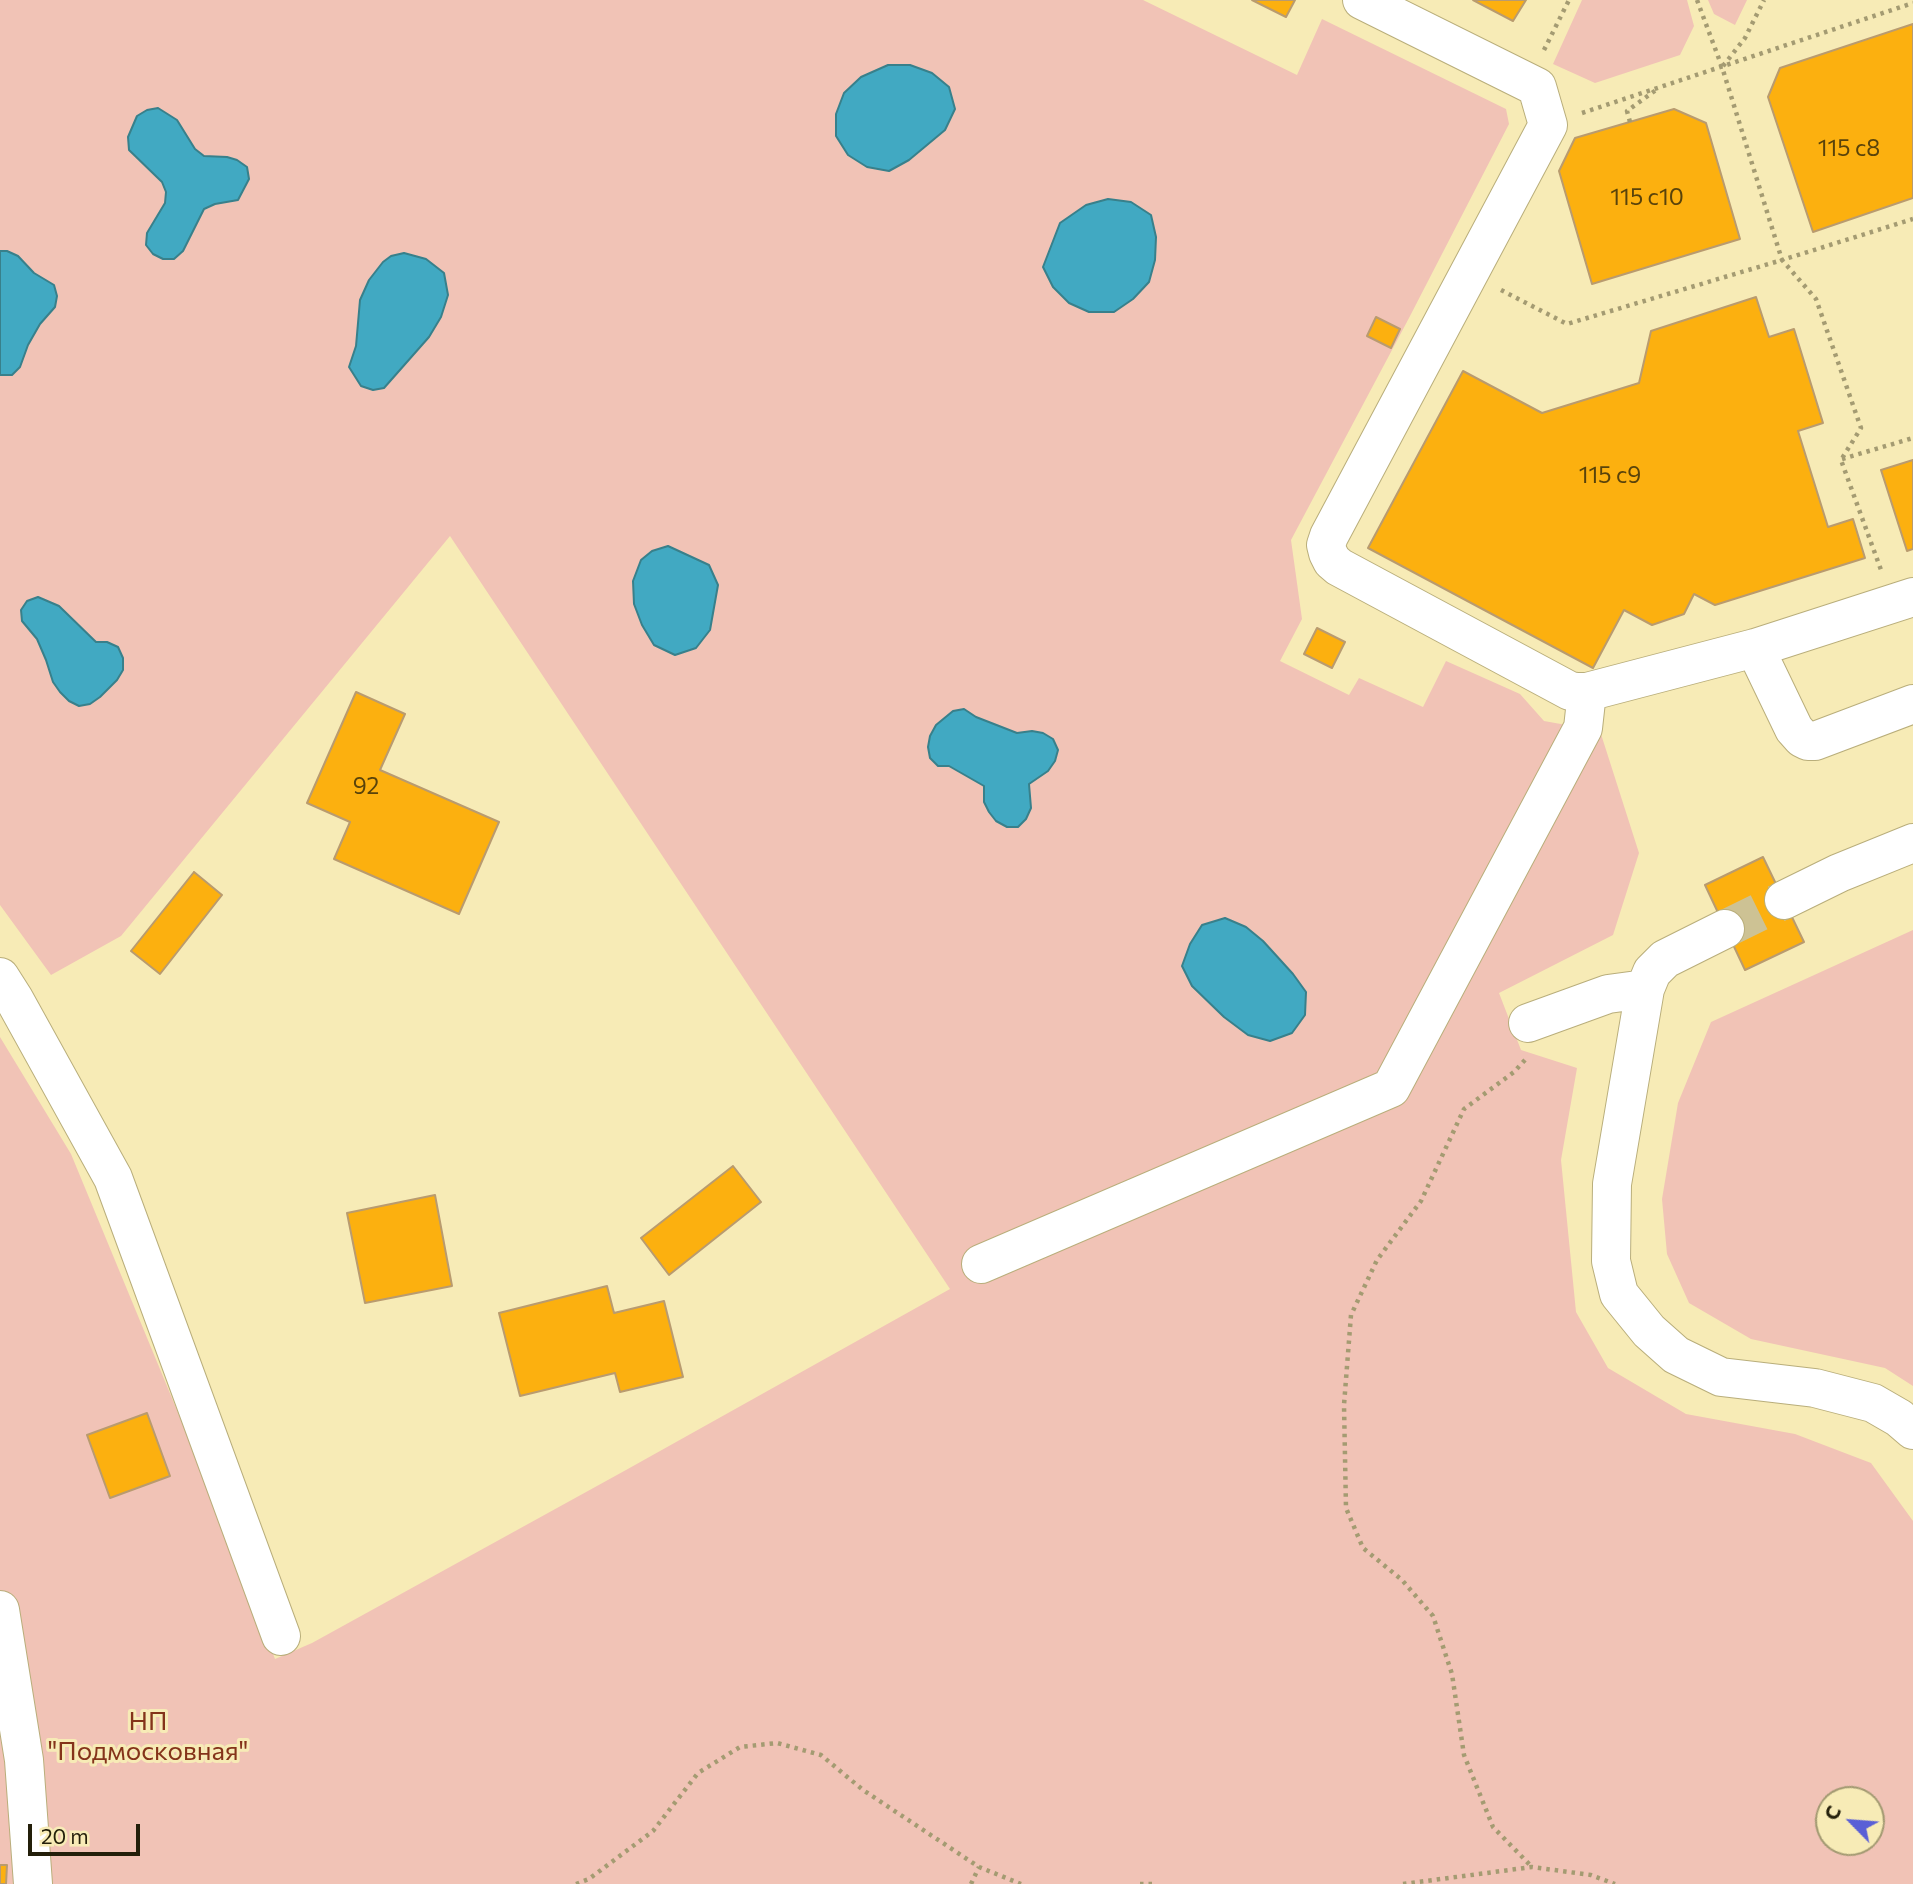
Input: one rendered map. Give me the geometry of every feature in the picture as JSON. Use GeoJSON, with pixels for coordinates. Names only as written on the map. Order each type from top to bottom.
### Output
{"type":"FeatureCollection","features":[{"type":"Feature","properties":{"kind":"street"},"geometry":{"type":"LineString","coordinates":[[1362,0],[1536,87],[1548,125],[1329,536],[1326,545],[1332,561],[1570,691],[1587,692],[1755,648],[1903,600]]}},
{"type":"Feature","properties":{"kind":"street"},"geometry":{"type":"LineString","coordinates":[[1755,648],[1794,729],[1808,741],[1815,741],[1913,705]]}},
{"type":"Feature","properties":{"kind":"street"},"geometry":{"type":"LineString","coordinates":[[981,1264],[1391,1088],[1583,728],[1587,692]]}},
{"type":"Feature","properties":{"kind":"street"},"geometry":{"type":"LineString","coordinates":[[1784,900],[1839,873],[1913,843]]}},
{"type":"Feature","properties":{"kind":"street"},"geometry":{"type":"LineString","coordinates":[[1725,929],[1665,959],[1652,972],[1645,989],[1612,1184],[1611,1261],[1619,1294],[1649,1331],[1676,1355],[1721,1377],[1815,1388],[1873,1403],[1899,1418],[1913,1430]]}},
{"type":"Feature","properties":{"kind":"street"},"geometry":{"type":"LineString","coordinates":[[0,977],[113,1178],[281,1636]]}},
{"type":"Feature","properties":{"kind":"street"},"geometry":{"type":"LineString","coordinates":[[1528,1023],[1608,994],[1645,989]]}},
{"type":"Feature","properties":{"kind":"street"},"geometry":{"type":"LineString","coordinates":[[0,1610],[24,1760],[33,1884]]}},
{"type":"Feature","properties":{"kind":"path"},"geometry":{"type":"LineString","coordinates":[[1528,82],[1569,0]]}},
{"type":"Feature","properties":{"kind":"path"},"geometry":{"type":"LineString","coordinates":[[1697,0],[1722,67],[1782,260],[1816,299],[1861,428],[1841,460]]}},
{"type":"Feature","properties":{"kind":"path"},"geometry":{"type":"LineString","coordinates":[[1722,67],[1745,38],[1764,0]]}},
{"type":"Feature","properties":{"kind":"path"},"geometry":{"type":"LineString","coordinates":[[1548,125],[1913,3]]}},
{"type":"Feature","properties":{"kind":"path"},"geometry":{"type":"LineString","coordinates":[[1630,122],[1627,111],[1659,88]]}},
{"type":"Feature","properties":{"kind":"path"},"geometry":{"type":"LineString","coordinates":[[1469,272],[1567,324],[1913,219]]}},
{"type":"Feature","properties":{"kind":"path"},"geometry":{"type":"LineString","coordinates":[[1841,460],[1913,438]]}},
{"type":"Feature","properties":{"kind":"path"},"geometry":{"type":"LineString","coordinates":[[1841,460],[1903,600]]}},
{"type":"Feature","properties":{"kind":"path"},"geometry":{"type":"LineString","coordinates":[[1528,1023],[1536,1047],[1514,1072],[1464,1109],[1421,1201],[1377,1260],[1351,1315],[1344,1405],[1346,1508],[1363,1548],[1402,1580],[1433,1616],[1452,1674],[1464,1755],[1493,1827],[1532,1867]]}},
{"type":"Feature","properties":{"kind":"path"},"geometry":{"type":"LineString","coordinates":[[576,1884],[589,1879],[653,1832],[698,1773],[740,1747],[777,1743],[821,1755],[863,1790],[979,1867],[1021,1884]]}},
{"type":"Feature","properties":{"kind":"path"},"geometry":{"type":"LineString","coordinates":[[971,1884],[979,1867]]}},
{"type":"Feature","properties":{"kind":"path"},"geometry":{"type":"LineString","coordinates":[[1403,1884],[1532,1867],[1591,1875],[1615,1884]]}},
{"type":"Feature","properties":{"kind":"path"},"geometry":{"type":"LineString","coordinates":[[1140,1884],[1152,1884]]}},
{"type":"Feature","properties":{"kind":"green space","name":"НП \"Подмосковная\""},"geometry":{"type":"Polygon","coordinates":[[[0,0],[1143,0],[1297,75],[1322,19],[1506,109],[1509,124],[1291,540],[1302,619],[1280,661],[1349,695],[1359,678],[1423,707],[1446,661],[1520,694],[1544,721],[1600,731],[1639,853],[1613,935],[1499,993],[1521,1050],[1577,1068],[1561,1160],[1576,1312],[1608,1368],[1686,1414],[1795,1434],[1871,1463],[1913,1521],[1913,1884],[0,1884],[0,1037],[71,1154],[217,1507],[275,1659],[312,1643],[950,1289],[450,536],[121,936],[51,975],[0,905],[0,0]]]}},
{"type":"Feature","properties":{"kind":"green space"},"geometry":{"type":"Polygon","coordinates":[[[1582,0],[1687,0],[1694,26],[1680,55],[1595,83],[1553,64],[1582,0]]]}},
{"type":"Feature","properties":{"kind":"green space"},"geometry":{"type":"Polygon","coordinates":[[[1708,0],[1747,0],[1735,25],[1714,14],[1708,0]]]}},
{"type":"Feature","properties":{"kind":"green space"},"geometry":{"type":"Polygon","coordinates":[[[1913,930],[1913,1386],[1885,1368],[1751,1339],[1689,1303],[1667,1254],[1662,1199],[1678,1103],[1711,1022],[1913,930]]]}},
{"type":"Feature","properties":{"kind":"water"},"geometry":{"type":"Polygon","coordinates":[[[888,65],[910,65],[932,73],[949,87],[955,109],[945,130],[909,160],[889,171],[867,167],[848,155],[836,136],[836,114],[844,93],[861,77],[888,65]]]}},
{"type":"Feature","properties":{"kind":"water"},"geometry":{"type":"Polygon","coordinates":[[[158,108],[177,120],[195,149],[204,156],[237,160],[247,167],[249,179],[238,200],[204,209],[183,251],[174,259],[163,259],[153,254],[146,245],[147,233],[165,203],[166,192],[162,182],[129,150],[128,137],[137,116],[158,108]]]}},
{"type":"Feature","properties":{"kind":"water"},"geometry":{"type":"Polygon","coordinates":[[[1108,199],[1131,202],[1151,215],[1156,237],[1155,260],[1149,282],[1133,299],[1114,312],[1089,312],[1069,303],[1053,287],[1043,267],[1060,223],[1086,205],[1108,199]]]}},
{"type":"Feature","properties":{"kind":"water"},"geometry":{"type":"Polygon","coordinates":[[[0,251],[18,256],[34,273],[54,285],[57,296],[55,307],[40,324],[20,367],[12,375],[0,375],[0,251]]]}},
{"type":"Feature","properties":{"kind":"water"},"geometry":{"type":"Polygon","coordinates":[[[404,253],[426,259],[444,273],[448,295],[441,317],[429,337],[384,388],[373,390],[361,386],[349,367],[356,346],[360,300],[369,280],[383,262],[391,256],[404,253]]]}},
{"type":"Feature","properties":{"kind":"water"},"geometry":{"type":"Polygon","coordinates":[[[668,546],[709,565],[718,585],[710,630],[696,648],[675,655],[654,645],[634,604],[633,581],[641,560],[652,551],[668,546]]]}},
{"type":"Feature","properties":{"kind":"water"},"geometry":{"type":"Polygon","coordinates":[[[38,597],[59,606],[96,642],[107,642],[118,647],[123,658],[123,670],[117,680],[90,704],[79,706],[60,692],[53,682],[37,639],[22,621],[21,610],[27,601],[38,597]]]}},
{"type":"Feature","properties":{"kind":"water"},"geometry":{"type":"Polygon","coordinates":[[[964,709],[976,717],[1017,733],[1032,731],[1053,739],[1058,750],[1055,761],[1048,771],[1029,784],[1031,808],[1018,827],[1007,827],[996,821],[984,802],[984,786],[949,766],[938,766],[930,758],[930,736],[936,725],[953,711],[964,709]]]}},
{"type":"Feature","properties":{"kind":"water"},"geometry":{"type":"Polygon","coordinates":[[[1225,918],[1246,927],[1263,941],[1306,992],[1305,1015],[1292,1033],[1270,1041],[1248,1035],[1224,1017],[1192,986],[1182,966],[1190,944],[1202,925],[1225,918]]]}},
{"type":"Feature","properties":{"kind":"building"},"geometry":{"type":"Polygon","coordinates":[[[1252,0],[1295,0],[1286,17],[1252,0]]]}},
{"type":"Feature","properties":{"kind":"building"},"geometry":{"type":"Polygon","coordinates":[[[1473,0],[1526,0],[1513,21],[1473,0]]]}},
{"type":"Feature","properties":{"kind":"building"},"geometry":{"type":"Polygon","coordinates":[[[1913,24],[1913,198],[1813,232],[1768,97],[1780,68],[1913,24]]]}},
{"type":"Feature","properties":{"kind":"building"},"geometry":{"type":"Polygon","coordinates":[[[1674,109],[1706,123],[1740,239],[1592,284],[1559,171],[1575,138],[1674,109]]]}},
{"type":"Feature","properties":{"kind":"building"},"geometry":{"type":"Polygon","coordinates":[[[1756,297],[1769,337],[1794,329],[1823,423],[1798,431],[1828,527],[1853,519],[1865,558],[1715,605],[1694,594],[1684,614],[1652,625],[1624,610],[1593,668],[1368,548],[1463,371],[1542,413],[1639,383],[1651,331],[1756,297]]]}},
{"type":"Feature","properties":{"kind":"building"},"geometry":{"type":"Polygon","coordinates":[[[1376,317],[1400,329],[1391,348],[1367,336],[1376,317]]]}},
{"type":"Feature","properties":{"kind":"building"},"geometry":{"type":"Polygon","coordinates":[[[1913,460],[1913,549],[1907,551],[1881,470],[1913,460]]]}},
{"type":"Feature","properties":{"kind":"building"},"geometry":{"type":"Polygon","coordinates":[[[1317,628],[1345,642],[1332,668],[1304,654],[1317,628]]]}},
{"type":"Feature","properties":{"kind":"building"},"geometry":{"type":"Polygon","coordinates":[[[356,692],[405,714],[380,770],[499,822],[459,914],[334,859],[350,822],[307,803],[356,692]]]}},
{"type":"Feature","properties":{"kind":"building"},"geometry":{"type":"Polygon","coordinates":[[[1763,857],[1804,942],[1745,970],[1705,885],[1763,857]]]}},
{"type":"Feature","properties":{"kind":"building"},"geometry":{"type":"Polygon","coordinates":[[[194,872],[222,895],[160,974],[131,951],[194,872]]]}},
{"type":"Feature","properties":{"kind":"building"},"geometry":{"type":"Polygon","coordinates":[[[733,1166],[761,1202],[669,1275],[641,1238],[733,1166]]]}},
{"type":"Feature","properties":{"kind":"building"},"geometry":{"type":"Polygon","coordinates":[[[435,1195],[452,1286],[365,1303],[347,1213],[435,1195]]]}},
{"type":"Feature","properties":{"kind":"building"},"geometry":{"type":"Polygon","coordinates":[[[607,1286],[614,1313],[664,1301],[683,1377],[620,1392],[615,1373],[520,1396],[499,1313],[607,1286]]]}},
{"type":"Feature","properties":{"kind":"building"},"geometry":{"type":"Polygon","coordinates":[[[147,1413],[170,1476],[110,1498],[87,1435],[147,1413]]]}},
{"type":"Feature","properties":{"kind":"building"},"geometry":{"type":"Polygon","coordinates":[[[0,1865],[7,1865],[6,1884],[0,1884],[0,1865]]]}},
{"type":"Feature","properties":{"kind":"tunnel"},"geometry":{"type":"LineString","coordinates":[[1725,929],[1784,900]]}}]}
